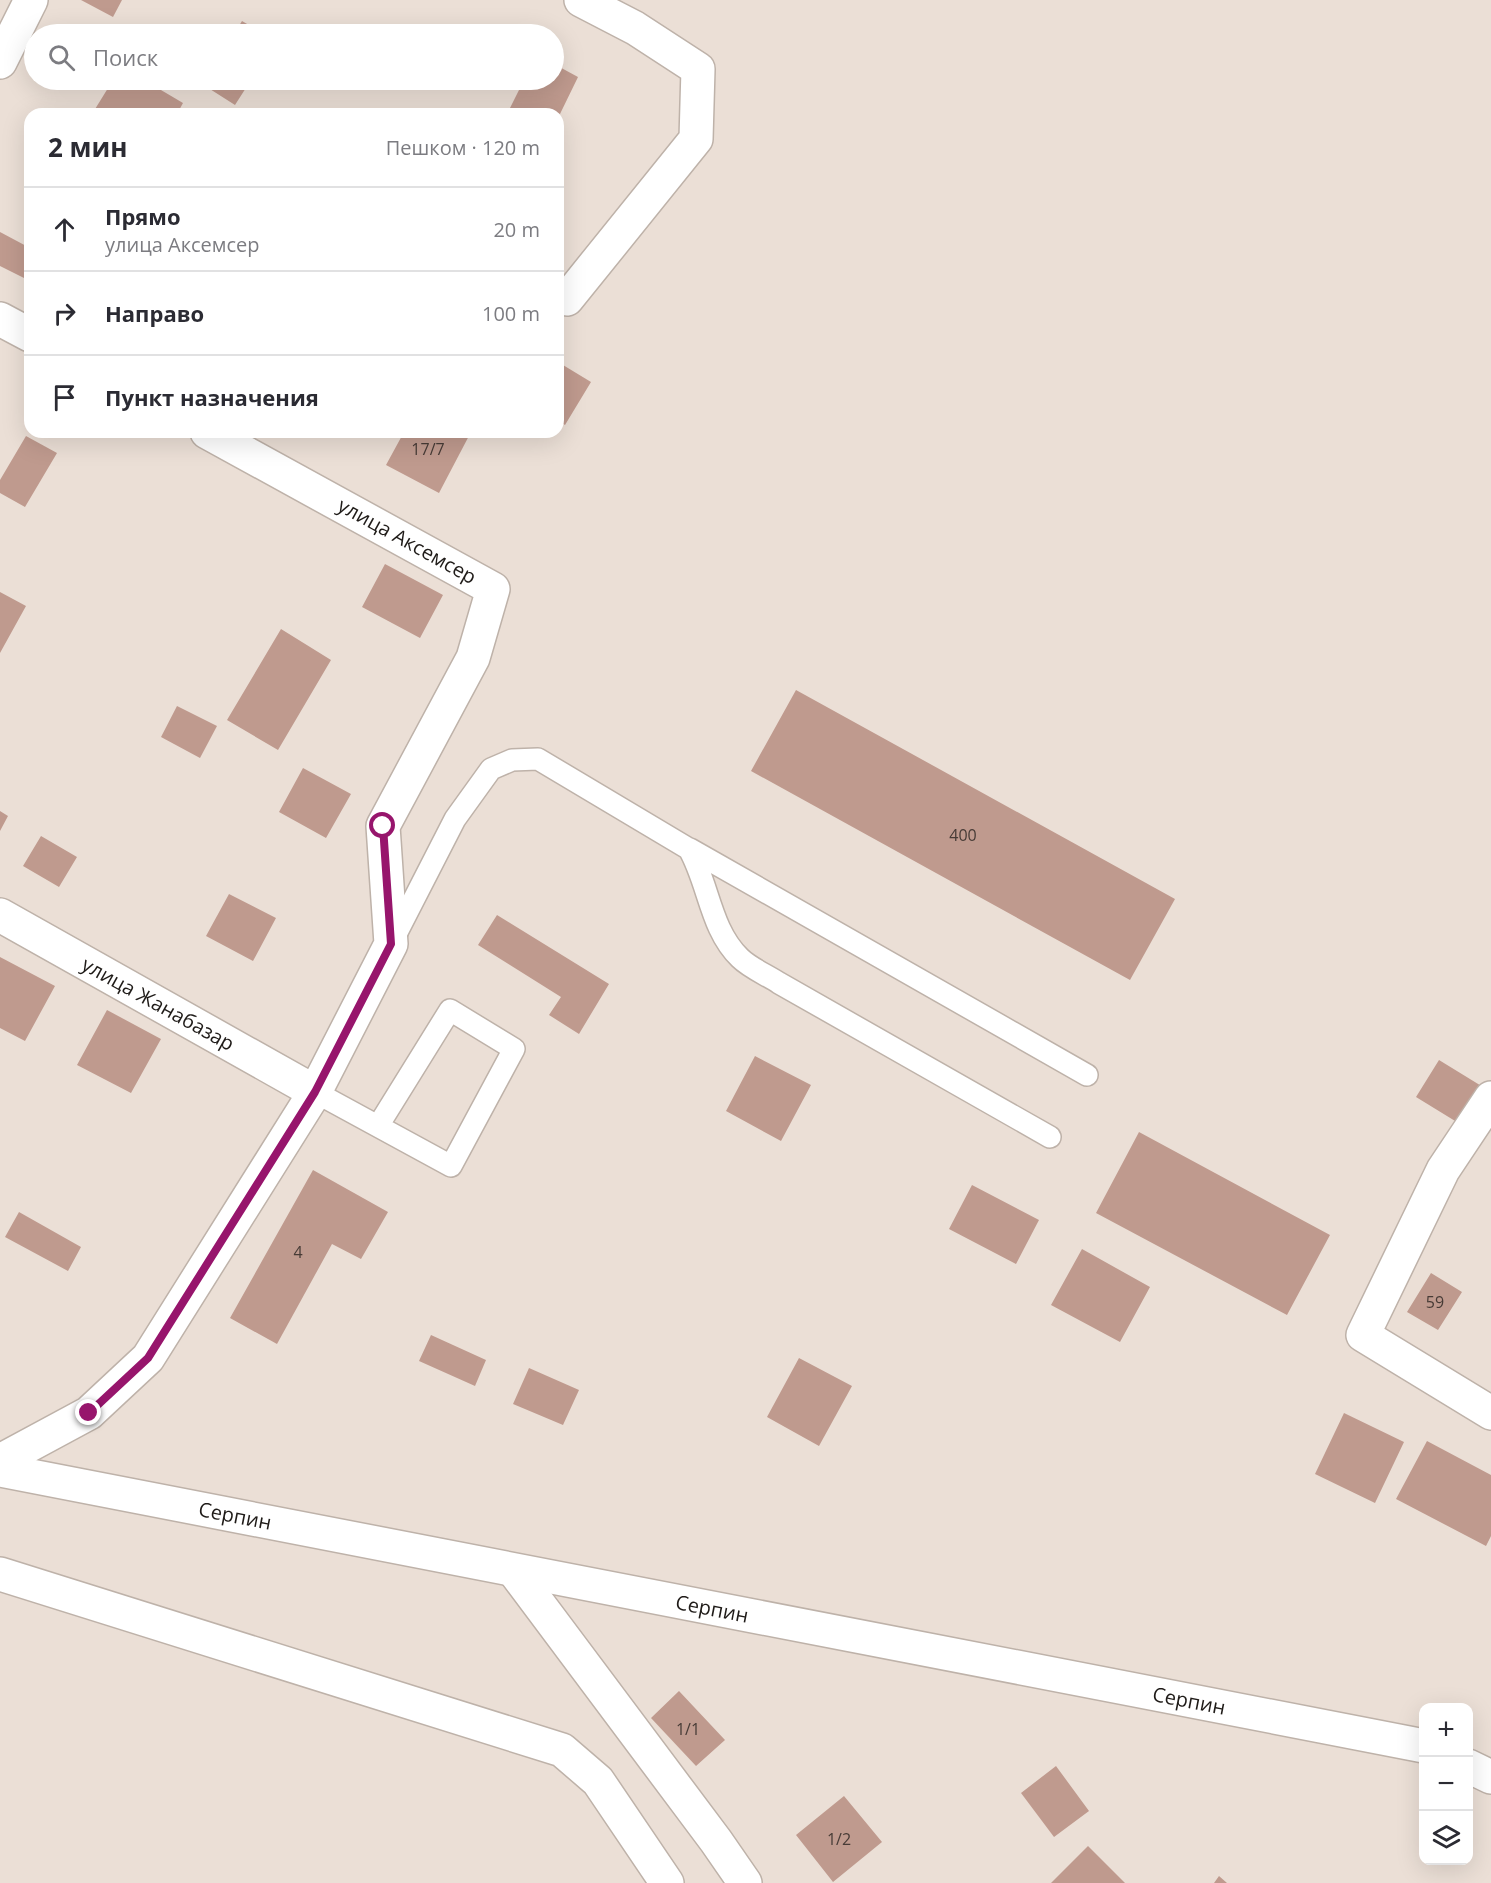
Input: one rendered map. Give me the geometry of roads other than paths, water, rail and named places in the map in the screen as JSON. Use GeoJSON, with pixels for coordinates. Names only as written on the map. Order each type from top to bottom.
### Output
{"type":"FeatureCollection","features":[{"type":"Feature","properties":{"kind":"street"},"geometry":{"type":"LineString","coordinates":[[0,62],[31,0]]}},
{"type":"Feature","properties":{"kind":"street"},"geometry":{"type":"LineString","coordinates":[[567,299],[696,139],[698,69],[635,28],[581,0]]}},
{"type":"Feature","properties":{"kind":"street"},"geometry":{"type":"LineString","coordinates":[[0,319],[24,332]]}},
{"type":"Feature","properties":{"kind":"street","name":"улица Аксемсер"},"geometry":{"type":"LineString","coordinates":[[218,438],[493,589],[473,658],[383,826],[391,944]]}},
{"type":"Feature","properties":{"kind":"street","name":"улица Жанабазар"},"geometry":{"type":"LineString","coordinates":[[0,915],[315,1092]]}},
{"type":"Feature","properties":{"kind":"street"},"geometry":{"type":"LineString","coordinates":[[0,1461],[89,1413],[148,1358],[315,1092],[391,944]]}},
{"type":"Feature","properties":{"kind":"street"},"geometry":{"type":"LineString","coordinates":[[1491,1098],[1443,1170],[1363,1335],[1491,1413]]}},
{"type":"Feature","properties":{"kind":"street","name":"Серпин"},"geometry":{"type":"LineString","coordinates":[[0,1470],[1419,1745]]}},
{"type":"Feature","properties":{"kind":"street"},"geometry":{"type":"LineString","coordinates":[[514,1571],[745,1883]]}},
{"type":"Feature","properties":{"kind":"street"},"geometry":{"type":"LineString","coordinates":[[0,1574],[562,1750],[598,1781],[667,1883]]}},
{"type":"Feature","properties":{"kind":"street"},"geometry":{"type":"LineString","coordinates":[[1473,1768],[1491,1777]]}},
{"type":"Feature","properties":{"kind":"lane"},"geometry":{"type":"LineString","coordinates":[[391,944],[455,819],[491,769],[512,760],[538,759],[689,849],[1087,1075]]}},
{"type":"Feature","properties":{"kind":"lane"},"geometry":{"type":"LineString","coordinates":[[689,849],[699,867],[718,929],[740,958],[790,989],[1050,1137]]}},
{"type":"Feature","properties":{"kind":"lane"},"geometry":{"type":"LineString","coordinates":[[315,1092],[451,1166],[514,1049],[450,1010],[378,1126]]}}]}
